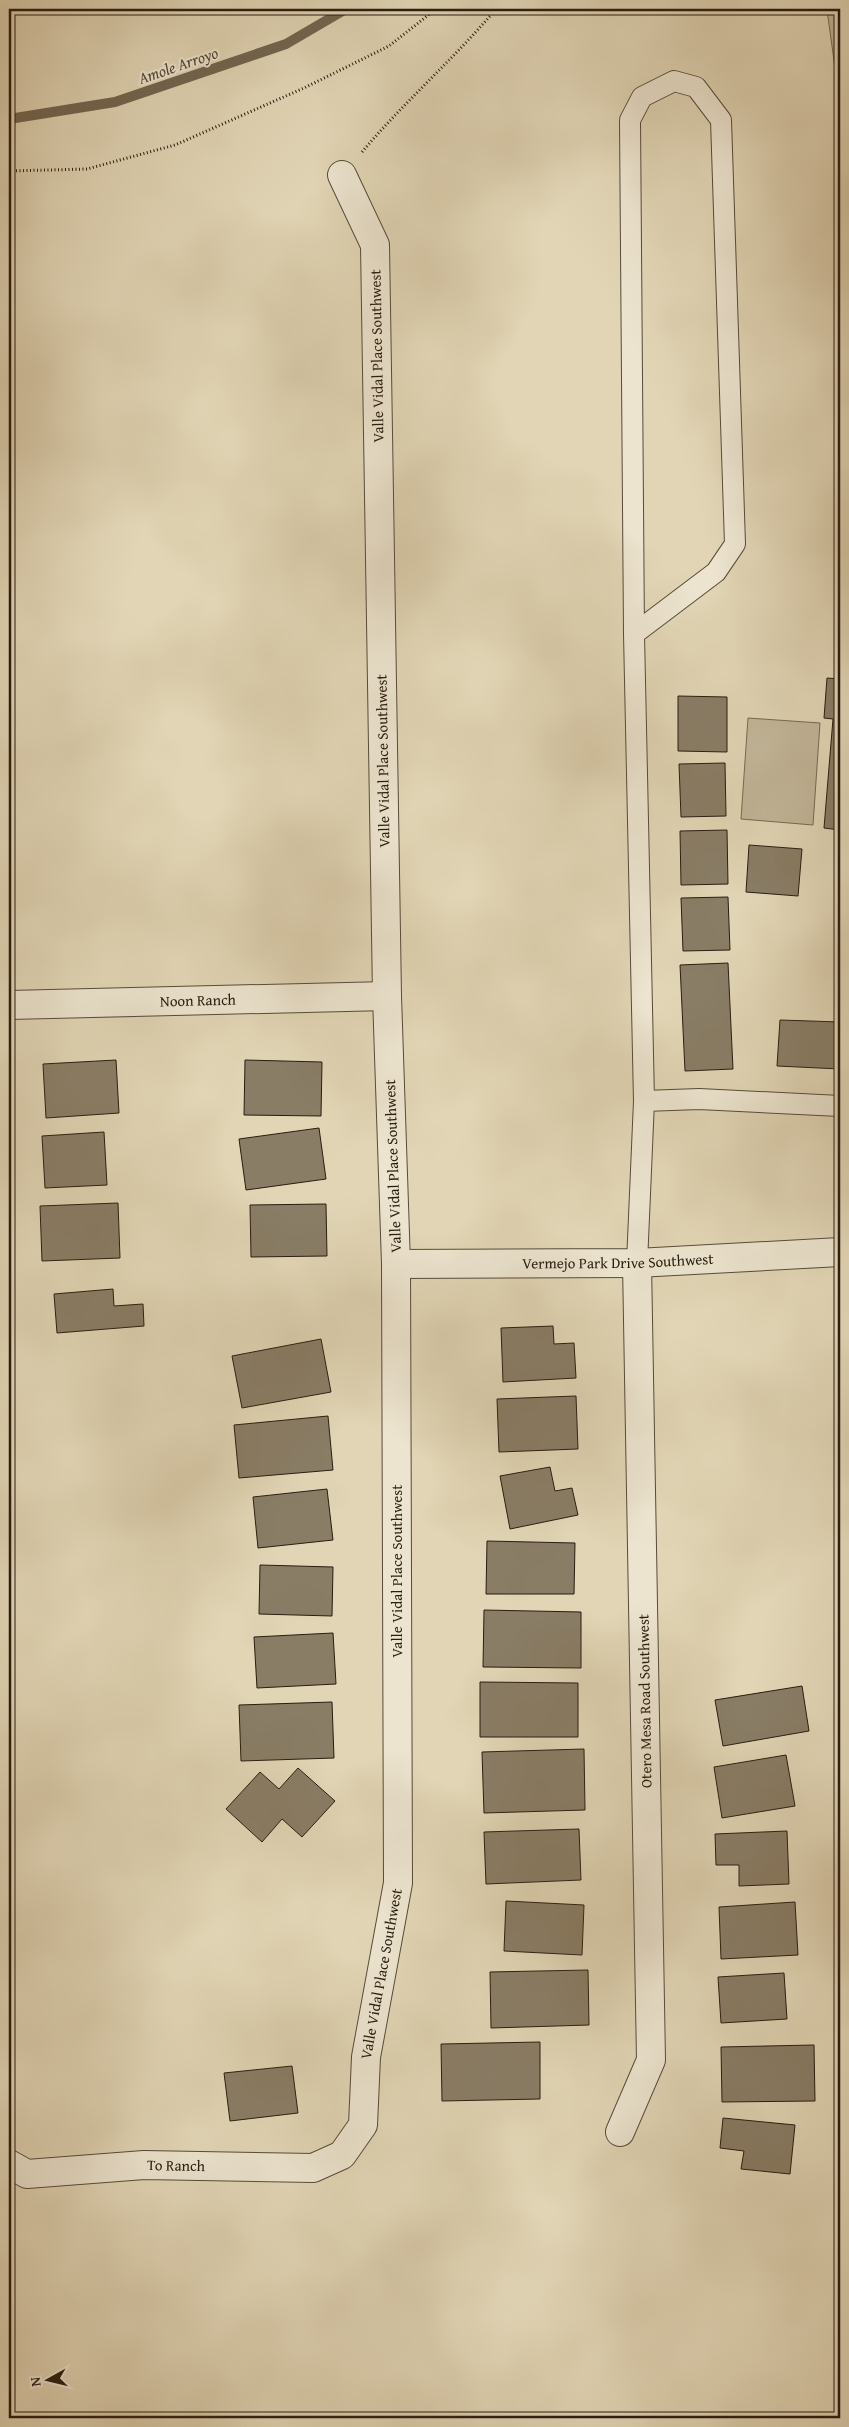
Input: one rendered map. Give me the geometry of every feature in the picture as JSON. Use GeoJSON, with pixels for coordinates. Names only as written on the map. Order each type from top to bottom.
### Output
{"type":"FeatureCollection","features":[{"type":"Feature","properties":{"kind":"street","name":"Valle Vidal Place Southwest"},"geometry":{"type":"LineString","coordinates":[[342,175],[375,245],[387,996],[396,1264],[398,1883],[366,2057],[363,2125],[342,2155]]}},
{"type":"Feature","properties":{"kind":"street","name":"Noon Ranch"},"geometry":{"type":"LineString","coordinates":[[9,1005],[387,996]]}},
{"type":"Feature","properties":{"kind":"street","name":"Vermejo Park Drive Southwest"},"geometry":{"type":"LineString","coordinates":[[396,1264],[637,1263],[840,1252]]}},
{"type":"Feature","properties":{"kind":"street","name":"Otero Mesa Road Southwest"},"geometry":{"type":"LineString","coordinates":[[620,2132],[651,2060],[637,1263]]}},
{"type":"Feature","properties":{"kind":"street","name":"To Ranch"},"geometry":{"type":"LineString","coordinates":[[9,2164],[27,2174],[144,2165],[313,2168],[342,2155]]}},
{"type":"Feature","properties":{"kind":"lane"},"geometry":{"type":"LineString","coordinates":[[634,634],[716,572],[735,544],[721,120],[696,86],[674,81],[642,96],[630,120],[634,634],[644,1102],[637,1263]]}},
{"type":"Feature","properties":{"kind":"lane"},"geometry":{"type":"LineString","coordinates":[[644,1102],[699,1099],[840,1106]]}},
{"type":"Feature","properties":{"kind":"path"},"geometry":{"type":"LineString","coordinates":[[9,172],[87,169],[175,145],[304,88],[389,46],[436,9]]}},
{"type":"Feature","properties":{"kind":"path"},"geometry":{"type":"LineString","coordinates":[[342,175],[396,113],[464,47],[496,9]]}},
{"type":"Feature","properties":{"kind":"shaded area"},"geometry":{"type":"Polygon","coordinates":[[[840,9],[840,75],[836,75],[827,10],[840,9]]]}},
{"type":"Feature","properties":{"kind":"shaded area"},"geometry":{"type":"Polygon","coordinates":[[[748,718],[820,723],[813,825],[741,819],[748,718]]]}},
{"type":"Feature","properties":{"kind":"building"},"geometry":{"type":"Polygon","coordinates":[[[827,678],[840,679],[840,830],[824,828],[833,719],[824,718],[827,678]]]}},
{"type":"Feature","properties":{"kind":"building"},"geometry":{"type":"Polygon","coordinates":[[[678,696],[727,697],[727,752],[678,751],[678,696]]]}},
{"type":"Feature","properties":{"kind":"building"},"geometry":{"type":"Polygon","coordinates":[[[725,763],[726,816],[681,817],[679,764],[725,763]]]}},
{"type":"Feature","properties":{"kind":"building"},"geometry":{"type":"Polygon","coordinates":[[[727,830],[728,884],[681,885],[680,831],[727,830]]]}},
{"type":"Feature","properties":{"kind":"building"},"geometry":{"type":"Polygon","coordinates":[[[749,845],[802,849],[798,896],[746,892],[749,845]]]}},
{"type":"Feature","properties":{"kind":"building"},"geometry":{"type":"Polygon","coordinates":[[[728,897],[730,950],[683,951],[681,898],[728,897]]]}},
{"type":"Feature","properties":{"kind":"building"},"geometry":{"type":"Polygon","coordinates":[[[728,963],[733,1069],[685,1071],[680,965],[728,963]]]}},
{"type":"Feature","properties":{"kind":"building"},"geometry":{"type":"Polygon","coordinates":[[[780,1020],[840,1022],[840,1069],[777,1066],[780,1020]]]}},
{"type":"Feature","properties":{"kind":"building"},"geometry":{"type":"Polygon","coordinates":[[[116,1060],[119,1113],[46,1118],[43,1064],[116,1060]]]}},
{"type":"Feature","properties":{"kind":"building"},"geometry":{"type":"Polygon","coordinates":[[[245,1060],[322,1062],[321,1116],[244,1115],[245,1060]]]}},
{"type":"Feature","properties":{"kind":"building"},"geometry":{"type":"Polygon","coordinates":[[[319,1128],[326,1179],[246,1190],[239,1139],[319,1128]]]}},
{"type":"Feature","properties":{"kind":"building"},"geometry":{"type":"Polygon","coordinates":[[[104,1132],[107,1185],[45,1188],[42,1136],[104,1132]]]}},
{"type":"Feature","properties":{"kind":"building"},"geometry":{"type":"Polygon","coordinates":[[[118,1203],[120,1258],[42,1261],[40,1206],[118,1203]]]}},
{"type":"Feature","properties":{"kind":"building"},"geometry":{"type":"Polygon","coordinates":[[[326,1204],[327,1256],[251,1257],[250,1205],[326,1204]]]}},
{"type":"Feature","properties":{"kind":"building"},"geometry":{"type":"Polygon","coordinates":[[[113,1289],[114,1306],[143,1304],[144,1326],[57,1333],[54,1294],[113,1289]]]}},
{"type":"Feature","properties":{"kind":"building"},"geometry":{"type":"Polygon","coordinates":[[[553,1326],[554,1344],[574,1343],[576,1378],[503,1382],[501,1328],[553,1326]]]}},
{"type":"Feature","properties":{"kind":"building"},"geometry":{"type":"Polygon","coordinates":[[[321,1339],[331,1392],[242,1408],[232,1356],[321,1339]]]}},
{"type":"Feature","properties":{"kind":"building"},"geometry":{"type":"Polygon","coordinates":[[[576,1396],[578,1449],[499,1452],[497,1399],[576,1396]]]}},
{"type":"Feature","properties":{"kind":"building"},"geometry":{"type":"Polygon","coordinates":[[[328,1416],[333,1470],[239,1478],[234,1425],[328,1416]]]}},
{"type":"Feature","properties":{"kind":"building"},"geometry":{"type":"Polygon","coordinates":[[[550,1467],[555,1491],[572,1488],[578,1515],[510,1529],[500,1476],[550,1467]]]}},
{"type":"Feature","properties":{"kind":"building"},"geometry":{"type":"Polygon","coordinates":[[[327,1489],[333,1540],[258,1548],[253,1497],[327,1489]]]}},
{"type":"Feature","properties":{"kind":"building"},"geometry":{"type":"Polygon","coordinates":[[[487,1541],[575,1543],[574,1594],[486,1594],[487,1541]]]}},
{"type":"Feature","properties":{"kind":"building"},"geometry":{"type":"Polygon","coordinates":[[[260,1565],[333,1567],[332,1616],[259,1614],[260,1565]]]}},
{"type":"Feature","properties":{"kind":"building"},"geometry":{"type":"Polygon","coordinates":[[[484,1610],[581,1612],[581,1668],[483,1667],[484,1610]]]}},
{"type":"Feature","properties":{"kind":"building"},"geometry":{"type":"Polygon","coordinates":[[[333,1633],[336,1684],[257,1688],[254,1637],[333,1633]]]}},
{"type":"Feature","properties":{"kind":"building"},"geometry":{"type":"Polygon","coordinates":[[[480,1682],[578,1683],[578,1737],[480,1737],[480,1682]]]}},
{"type":"Feature","properties":{"kind":"building"},"geometry":{"type":"Polygon","coordinates":[[[802,1686],[809,1731],[723,1746],[715,1700],[802,1686]]]}},
{"type":"Feature","properties":{"kind":"building"},"geometry":{"type":"Polygon","coordinates":[[[332,1702],[334,1758],[241,1761],[239,1705],[332,1702]]]}},
{"type":"Feature","properties":{"kind":"building"},"geometry":{"type":"Polygon","coordinates":[[[584,1749],[585,1810],[484,1813],[482,1752],[584,1749]]]}},
{"type":"Feature","properties":{"kind":"building"},"geometry":{"type":"Polygon","coordinates":[[[786,1755],[795,1806],[722,1818],[714,1767],[786,1755]]]}},
{"type":"Feature","properties":{"kind":"building"},"geometry":{"type":"Polygon","coordinates":[[[298,1768],[335,1801],[302,1837],[282,1819],[262,1842],[226,1809],[260,1772],[279,1789],[298,1768]]]}},
{"type":"Feature","properties":{"kind":"building"},"geometry":{"type":"Polygon","coordinates":[[[579,1829],[581,1880],[486,1884],[484,1832],[579,1829]]]}},
{"type":"Feature","properties":{"kind":"building"},"geometry":{"type":"Polygon","coordinates":[[[787,1831],[789,1884],[739,1886],[739,1865],[716,1865],[715,1834],[787,1831]]]}},
{"type":"Feature","properties":{"kind":"building"},"geometry":{"type":"Polygon","coordinates":[[[506,1901],[584,1905],[582,1955],[504,1951],[506,1901]]]}},
{"type":"Feature","properties":{"kind":"building"},"geometry":{"type":"Polygon","coordinates":[[[795,1902],[798,1955],[721,1959],[719,1907],[795,1902]]]}},
{"type":"Feature","properties":{"kind":"building"},"geometry":{"type":"Polygon","coordinates":[[[588,1970],[589,2025],[491,2028],[490,1972],[588,1970]]]}},
{"type":"Feature","properties":{"kind":"building"},"geometry":{"type":"Polygon","coordinates":[[[784,1973],[787,2019],[721,2023],[718,1977],[784,1973]]]}},
{"type":"Feature","properties":{"kind":"building"},"geometry":{"type":"Polygon","coordinates":[[[540,2042],[540,2099],[442,2101],[441,2044],[540,2042]]]}},
{"type":"Feature","properties":{"kind":"building"},"geometry":{"type":"Polygon","coordinates":[[[814,2045],[815,2101],[722,2102],[721,2047],[814,2045]]]}},
{"type":"Feature","properties":{"kind":"building"},"geometry":{"type":"Polygon","coordinates":[[[292,2066],[298,2113],[230,2121],[224,2073],[292,2066]]]}},
{"type":"Feature","properties":{"kind":"building"},"geometry":{"type":"Polygon","coordinates":[[[723,2118],[795,2125],[790,2174],[741,2169],[744,2151],[720,2148],[723,2118]]]}},
{"type":"Feature","properties":{"kind":"waterway","name":"Amole Arroyo"},"geometry":{"type":"LineString","coordinates":[[9,119],[115,102],[286,44],[346,9]]}}]}
